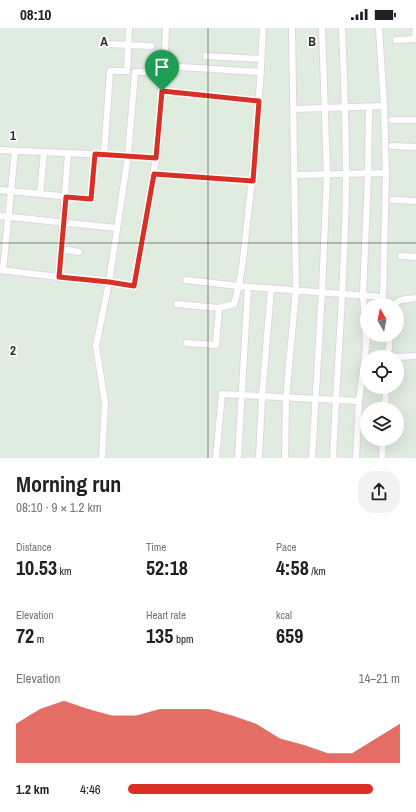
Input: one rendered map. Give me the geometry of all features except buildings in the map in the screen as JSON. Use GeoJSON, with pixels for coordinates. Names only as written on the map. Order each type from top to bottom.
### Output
{"type":"FeatureCollection","features":[{"type":"Feature","properties":{"kind":"street"},"geometry":{"type":"LineString","coordinates":[[104,155],[110,71],[127,71],[129,28]]}},
{"type":"Feature","properties":{"kind":"street"},"geometry":{"type":"LineString","coordinates":[[15,151],[9,217],[3,245],[1,270],[134,286],[156,158],[164,72],[166,28]]}},
{"type":"Feature","properties":{"kind":"street"},"geometry":{"type":"LineString","coordinates":[[177,304],[219,308],[234,304],[239,286],[253,181],[263,28]]}},
{"type":"Feature","properties":{"kind":"street"},"geometry":{"type":"LineString","coordinates":[[285,458],[286,398],[296,290],[292,28]]}},
{"type":"Feature","properties":{"kind":"street"},"geometry":{"type":"LineString","coordinates":[[312,458],[314,399],[322,292],[327,174],[322,28]]}},
{"type":"Feature","properties":{"kind":"street"},"geometry":{"type":"LineString","coordinates":[[333,458],[343,294],[346,174],[342,28]]}},
{"type":"Feature","properties":{"kind":"street"},"geometry":{"type":"LineString","coordinates":[[186,280],[248,287],[383,297],[386,173],[384,106],[379,28]]}},
{"type":"Feature","properties":{"kind":"street"},"geometry":{"type":"LineString","coordinates":[[396,40],[416,39],[416,28]]}},
{"type":"Feature","properties":{"kind":"street"},"geometry":{"type":"LineString","coordinates":[[107,44],[151,46]]}},
{"type":"Feature","properties":{"kind":"street"},"geometry":{"type":"LineString","coordinates":[[206,56],[261,59]]}},
{"type":"Feature","properties":{"kind":"street"},"geometry":{"type":"LineString","coordinates":[[180,67],[261,72]]}},
{"type":"Feature","properties":{"kind":"street"},"geometry":{"type":"LineString","coordinates":[[102,458],[105,403],[96,346],[109,282],[128,156],[135,72],[164,72]]}},
{"type":"Feature","properties":{"kind":"street"},"geometry":{"type":"LineString","coordinates":[[162,91],[259,101]]}},
{"type":"Feature","properties":{"kind":"street"},"geometry":{"type":"LineString","coordinates":[[294,109],[384,106]]}},
{"type":"Feature","properties":{"kind":"street"},"geometry":{"type":"LineString","coordinates":[[356,458],[359,401],[366,343],[363,296],[369,107]]}},
{"type":"Feature","properties":{"kind":"street"},"geometry":{"type":"LineString","coordinates":[[392,120],[416,120]]}},
{"type":"Feature","properties":{"kind":"street"},"geometry":{"type":"LineString","coordinates":[[392,146],[416,147]]}},
{"type":"Feature","properties":{"kind":"street"},"geometry":{"type":"LineString","coordinates":[[0,150],[156,158]]}},
{"type":"Feature","properties":{"kind":"street"},"geometry":{"type":"LineString","coordinates":[[40,194],[44,152]]}},
{"type":"Feature","properties":{"kind":"street"},"geometry":{"type":"LineString","coordinates":[[59,277],[68,153]]}},
{"type":"Feature","properties":{"kind":"street"},"geometry":{"type":"LineString","coordinates":[[0,190],[91,199],[95,154]]}},
{"type":"Feature","properties":{"kind":"street"},"geometry":{"type":"LineString","coordinates":[[295,175],[386,173]]}},
{"type":"Feature","properties":{"kind":"street"},"geometry":{"type":"LineString","coordinates":[[154,174],[253,181]]}},
{"type":"Feature","properties":{"kind":"street"},"geometry":{"type":"LineString","coordinates":[[393,200],[416,201]]}},
{"type":"Feature","properties":{"kind":"street"},"geometry":{"type":"LineString","coordinates":[[0,216],[64,224],[117,228]]}},
{"type":"Feature","properties":{"kind":"street"},"geometry":{"type":"LineString","coordinates":[[62,249],[79,252]]}},
{"type":"Feature","properties":{"kind":"street"},"geometry":{"type":"LineString","coordinates":[[401,256],[416,256]]}},
{"type":"Feature","properties":{"kind":"street"},"geometry":{"type":"LineString","coordinates":[[238,458],[248,287]]}},
{"type":"Feature","properties":{"kind":"street"},"geometry":{"type":"LineString","coordinates":[[259,458],[262,396],[271,288]]}},
{"type":"Feature","properties":{"kind":"street"},"geometry":{"type":"LineString","coordinates":[[404,300],[416,298]]}},
{"type":"Feature","properties":{"kind":"street"},"geometry":{"type":"LineString","coordinates":[[187,343],[216,345],[219,308]]}},
{"type":"Feature","properties":{"kind":"street"},"geometry":{"type":"LineString","coordinates":[[404,357],[416,356]]}},
{"type":"Feature","properties":{"kind":"street"},"geometry":{"type":"LineString","coordinates":[[216,458],[222,394],[359,401]]}},
{"type":"Feature","properties":{"kind":"street"},"geometry":{"type":"LineString","coordinates":[[382,458],[383,446]]}},
{"type":"Feature","properties":{"kind":"route"},"geometry":{"type":"LineString","coordinates":[[162,91],[259,101],[253,181],[154,174],[134,286],[59,277],[66,197],[91,199],[95,154],[156,158],[162,91]]}}]}
